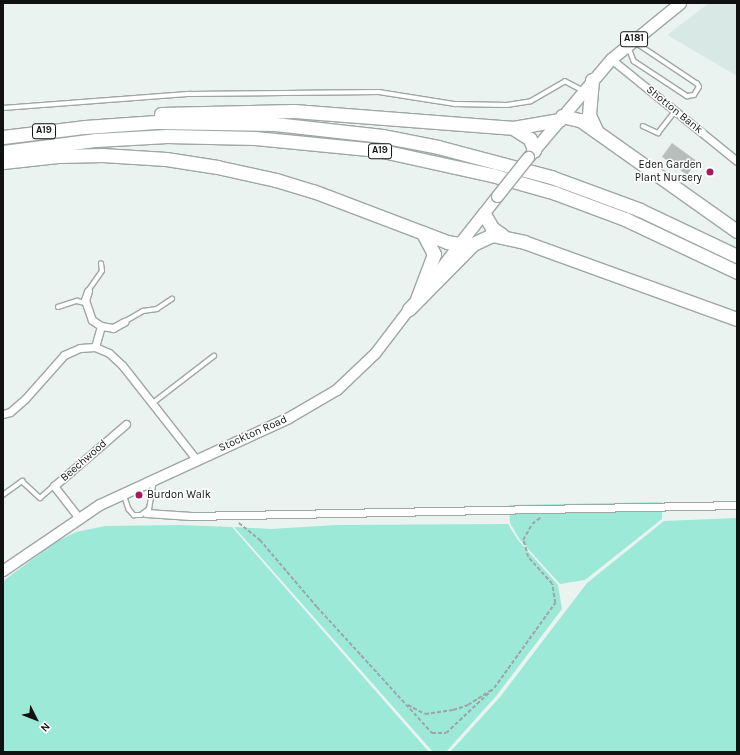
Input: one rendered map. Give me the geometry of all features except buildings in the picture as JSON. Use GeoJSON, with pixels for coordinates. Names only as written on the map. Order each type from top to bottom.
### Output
{"type":"FeatureCollection","features":[{"type":"Feature","properties":{"kind":"highway"},"geometry":{"type":"LineString","coordinates":[[592,80],[589,115],[597,131]]}},
{"type":"Feature","properties":{"kind":"highway"},"geometry":{"type":"LineString","coordinates":[[85,127],[117,118],[183,112],[294,111],[513,128],[537,126],[560,118],[580,120],[737,231]]}},
{"type":"Feature","properties":{"kind":"highway","name":"A19"},"geometry":{"type":"LineString","coordinates":[[3,137],[85,127],[156,122],[275,124],[327,129],[438,147],[536,172],[595,192],[689,232],[737,256]]}},
{"type":"Feature","properties":{"kind":"highway"},"geometry":{"type":"LineString","coordinates":[[513,128],[530,139],[531,154]]}},
{"type":"Feature","properties":{"kind":"highway","name":"A19"},"geometry":{"type":"LineString","coordinates":[[3,152],[88,141],[167,136],[255,138],[378,150],[492,175],[555,193],[625,219],[737,272]]}},
{"type":"Feature","properties":{"kind":"highway"},"geometry":{"type":"LineString","coordinates":[[3,162],[58,156],[102,155],[166,159],[217,167],[276,180],[313,191],[447,242],[459,244]]}},
{"type":"Feature","properties":{"kind":"highway"},"geometry":{"type":"LineString","coordinates":[[484,214],[492,228],[502,235],[737,319]]}},
{"type":"Feature","properties":{"kind":"highway"},"geometry":{"type":"LineString","coordinates":[[413,304],[434,254],[423,233]]}},
{"type":"Feature","properties":{"kind":"highway"},"geometry":{"type":"LineString","coordinates":[[413,304],[473,244],[483,237],[502,235]]}},
{"type":"Feature","properties":{"kind":"main road","name":"A181"},"geometry":{"type":"LineString","coordinates":[[459,244],[583,90],[611,59],[668,7],[680,3]]}},
{"type":"Feature","properties":{"kind":"main road","name":"Stockton Road"},"geometry":{"type":"LineString","coordinates":[[5,568],[79,518],[123,494],[196,459],[289,418],[337,390],[375,354],[459,244]]}},
{"type":"Feature","properties":{"kind":"street","name":"Shotton Bank"},"geometry":{"type":"LineString","coordinates":[[611,59],[737,161]]}},
{"type":"Feature","properties":{"kind":"street"},"geometry":{"type":"LineString","coordinates":[[88,291],[85,303],[92,320],[101,326],[112,328],[124,322]]}},
{"type":"Feature","properties":{"kind":"street"},"geometry":{"type":"LineString","coordinates":[[95,347],[101,326]]}},
{"type":"Feature","properties":{"kind":"street"},"geometry":{"type":"LineString","coordinates":[[3,414],[26,399],[64,355],[80,348],[95,347],[109,353],[122,365],[196,459]]}},
{"type":"Feature","properties":{"kind":"street","name":"Beechwood"},"geometry":{"type":"LineString","coordinates":[[79,518],[54,486],[126,424]]}},
{"type":"Feature","properties":{"kind":"street"},"geometry":{"type":"LineString","coordinates":[[146,513],[153,515],[230,516],[737,505]]}},
{"type":"Feature","properties":{"kind":"lane"},"geometry":{"type":"LineString","coordinates":[[630,42],[697,84],[699,87],[694,95],[687,96],[634,61],[630,42]]}},
{"type":"Feature","properties":{"kind":"lane"},"geometry":{"type":"LineString","coordinates":[[3,108],[190,94],[379,92],[454,104],[485,106],[531,101],[565,81],[583,90]]}},
{"type":"Feature","properties":{"kind":"lane"},"geometry":{"type":"LineString","coordinates":[[643,126],[658,133],[675,111]]}},
{"type":"Feature","properties":{"kind":"lane"},"geometry":{"type":"LineString","coordinates":[[88,291],[102,271],[101,264]]}},
{"type":"Feature","properties":{"kind":"lane"},"geometry":{"type":"LineString","coordinates":[[124,322],[143,311],[157,309],[172,299]]}},
{"type":"Feature","properties":{"kind":"lane"},"geometry":{"type":"LineString","coordinates":[[58,307],[77,301],[85,303]]}},
{"type":"Feature","properties":{"kind":"lane"},"geometry":{"type":"LineString","coordinates":[[153,403],[214,356]]}},
{"type":"Feature","properties":{"kind":"lane"},"geometry":{"type":"LineString","coordinates":[[123,494],[129,509],[134,515],[146,513],[154,479]]}},
{"type":"Feature","properties":{"kind":"lane"},"geometry":{"type":"LineString","coordinates":[[3,495],[22,481],[40,498],[54,486]]}},
{"type":"Feature","properties":{"kind":"path"},"geometry":{"type":"LineString","coordinates":[[230,516],[260,540],[317,607],[432,733],[446,733],[494,688],[555,602],[552,584],[528,557],[523,540],[532,524],[548,510]]}},
{"type":"Feature","properties":{"kind":"path"},"geometry":{"type":"LineString","coordinates":[[406,704],[425,714],[453,710],[468,705],[494,688]]}},
{"type":"Feature","properties":{"kind":"shaded area"},"geometry":{"type":"Polygon","coordinates":[[[709,3],[737,3],[737,76],[667,35],[709,3]]]}},
{"type":"Feature","properties":{"kind":"green space"},"geometry":{"type":"Polygon","coordinates":[[[662,502],[662,519],[585,580],[560,584],[520,540],[510,523],[509,505],[662,502]]]}},
{"type":"Feature","properties":{"kind":"green space"},"geometry":{"type":"Polygon","coordinates":[[[737,518],[737,752],[450,752],[500,697],[587,583],[664,521],[737,518]]]}},
{"type":"Feature","properties":{"kind":"green space"},"geometry":{"type":"Polygon","coordinates":[[[508,524],[518,540],[558,585],[562,609],[497,695],[446,752],[433,752],[234,527],[271,529],[335,525],[508,524]]]}},
{"type":"Feature","properties":{"kind":"green space"},"geometry":{"type":"Polygon","coordinates":[[[179,525],[232,527],[429,752],[3,752],[3,581],[56,542],[76,532],[105,526],[179,525]]]}},
{"type":"Feature","properties":{"kind":"place","name":"Eden Garden Plant Nursery"},"geometry":{"type":"Point","coordinates":[710,172]}},
{"type":"Feature","properties":{"kind":"place","name":"Burdon Walk"},"geometry":{"type":"Point","coordinates":[139,495]}}]}
